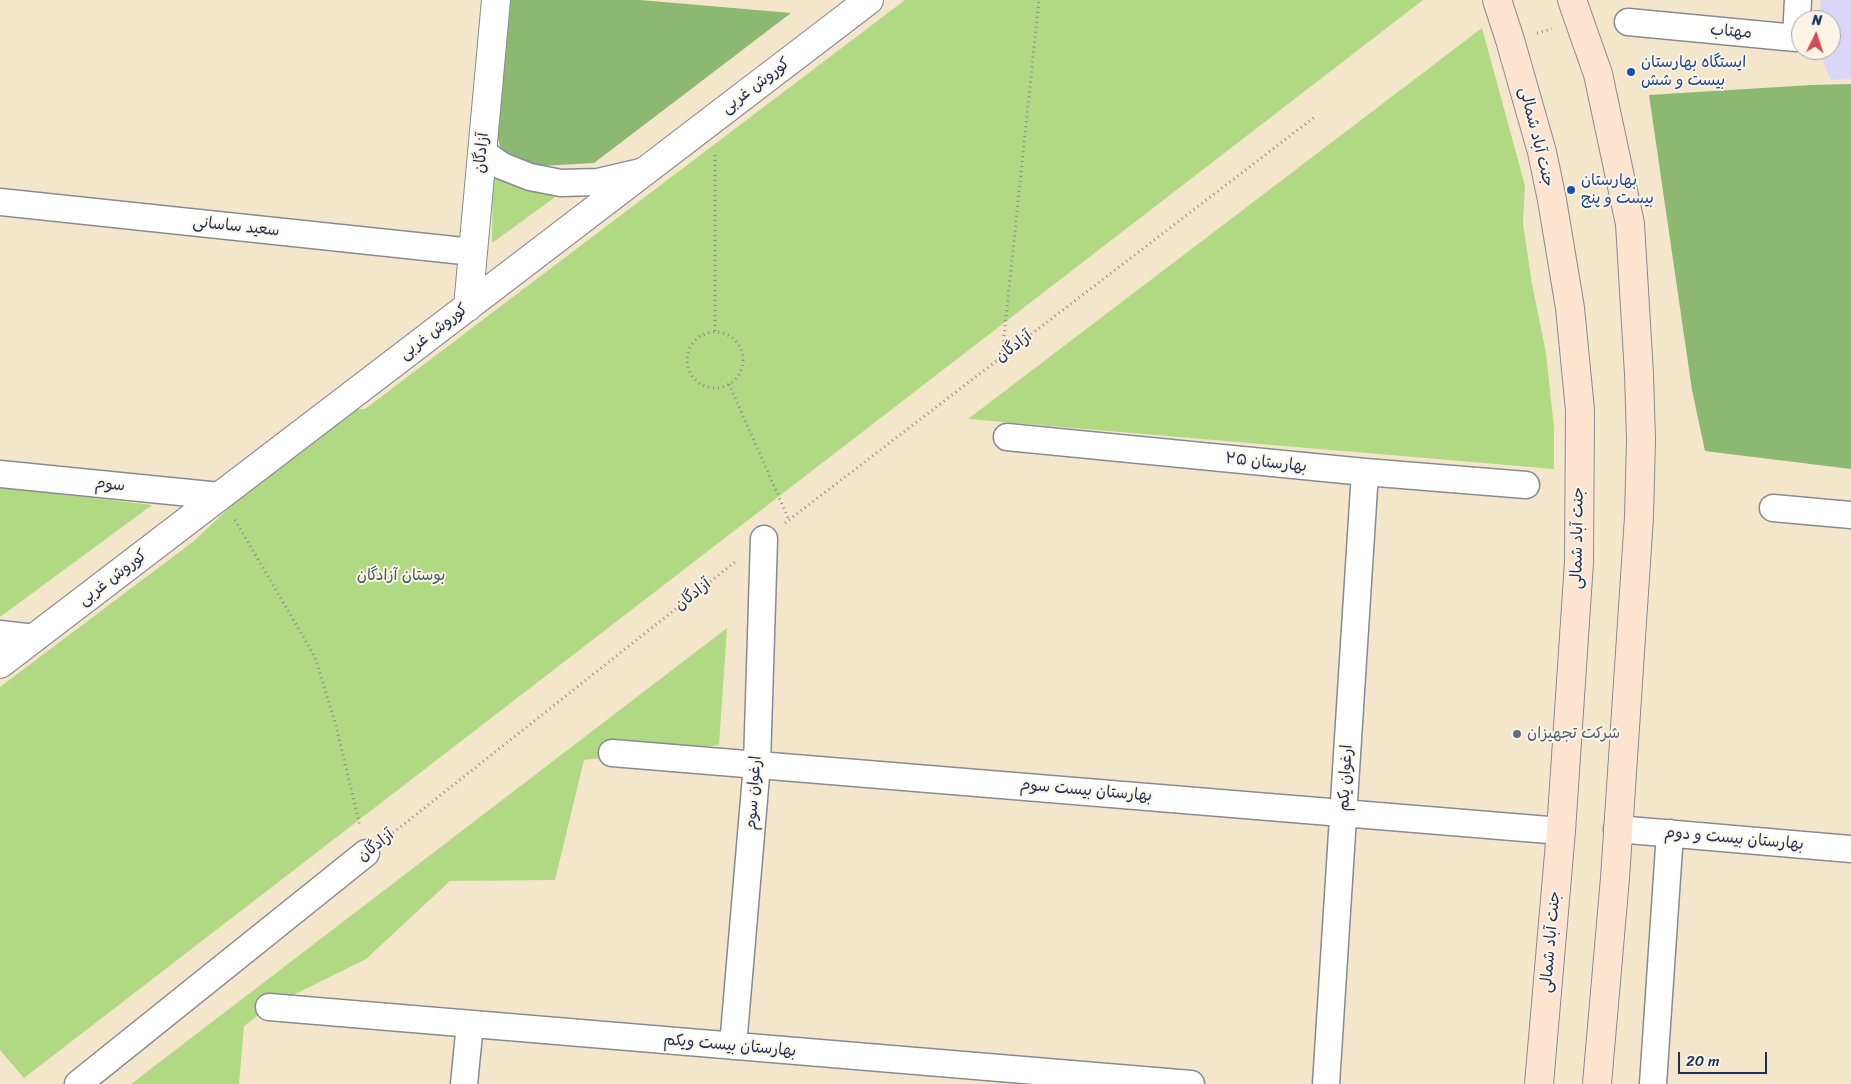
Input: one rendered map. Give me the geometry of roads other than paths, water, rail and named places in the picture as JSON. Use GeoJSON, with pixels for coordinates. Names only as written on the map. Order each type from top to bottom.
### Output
{"type":"FeatureCollection","features":[{"type":"Feature","properties":{"kind":"main road","name":"جنت آباد شمالی"},"geometry":{"type":"LineString","coordinates":[[1497,0],[1542,152],[1552,200],[1570,308],[1580,410],[1579,562],[1561,831],[1538,1084]]}},
{"type":"Feature","properties":{"kind":"main road"},"geometry":{"type":"LineString","coordinates":[[1576,11],[1598,74],[1630,224],[1641,440],[1639,517],[1614,888],[1597,1084]]}},
{"type":"Feature","properties":{"kind":"street","name":"آزادگان"},"geometry":{"type":"LineString","coordinates":[[468,307],[496,0]]}},
{"type":"Feature","properties":{"kind":"street","name":"کوروش غربی"},"geometry":{"type":"LineString","coordinates":[[0,664],[869,0]]}},
{"type":"Feature","properties":{"kind":"street","name":"مهتاب"},"geometry":{"type":"LineString","coordinates":[[1628,22],[1796,38],[1798,0]]}},
{"type":"Feature","properties":{"kind":"street"},"geometry":{"type":"LineString","coordinates":[[482,152],[502,166],[530,176],[560,183],[598,182],[645,171]]}},
{"type":"Feature","properties":{"kind":"street","name":"سعید ساسانی"},"geometry":{"type":"LineString","coordinates":[[0,202],[473,252]]}},
{"type":"Feature","properties":{"kind":"street","name":"بهارستان ۲۵"},"geometry":{"type":"LineString","coordinates":[[1007,436],[1365,472],[1526,485]]}},
{"type":"Feature","properties":{"kind":"street","name":"ارغوان یکم"},"geometry":{"type":"LineString","coordinates":[[1326,1084],[1365,472]]}},
{"type":"Feature","properties":{"kind":"street","name":"سوم"},"geometry":{"type":"LineString","coordinates":[[0,474],[220,496]]}},
{"type":"Feature","properties":{"kind":"street"},"geometry":{"type":"LineString","coordinates":[[1773,508],[1851,515]]}},
{"type":"Feature","properties":{"kind":"street","name":"ارغوان سوم"},"geometry":{"type":"LineString","coordinates":[[733,1046],[757,764],[764,539]]}},
{"type":"Feature","properties":{"kind":"street"},"geometry":{"type":"LineString","coordinates":[[0,634],[35,638]]}},
{"type":"Feature","properties":{"kind":"street","name":"بهارستان بیست سوم"},"geometry":{"type":"LineString","coordinates":[[612,753],[1561,831]]}},
{"type":"Feature","properties":{"kind":"street","name":"بهارستان بیست و دوم"},"geometry":{"type":"LineString","coordinates":[[1617,829],[1851,849]]}},
{"type":"Feature","properties":{"kind":"street"},"geometry":{"type":"LineString","coordinates":[[1652,1084],[1670,833]]}},
{"type":"Feature","properties":{"kind":"street","name":"آزادگان"},"geometry":{"type":"LineString","coordinates":[[78,1084],[366,854]]}},
{"type":"Feature","properties":{"kind":"street","name":"بهارستان بیست ویکم"},"geometry":{"type":"LineString","coordinates":[[269,1007],[1191,1084]]}},
{"type":"Feature","properties":{"kind":"street"},"geometry":{"type":"LineString","coordinates":[[464,1084],[470,1024]]}},
{"type":"Feature","properties":{"kind":"place","name":"ایستگاه بهارستان بیست و شش"},"geometry":{"type":"Point","coordinates":[1631,72]}},
{"type":"Feature","properties":{"kind":"place","name":"بهارستان بیست و پنج"},"geometry":{"type":"Point","coordinates":[1571,190]}},
{"type":"Feature","properties":{"kind":"place","name":"شرکت تجهیزان"},"geometry":{"type":"Point","coordinates":[1517,734]}},
{"type":"Feature","properties":{"kind":"park label","name":"بوستان آزادگان"},"geometry":{"type":"Point","coordinates":[401,576]}}]}
